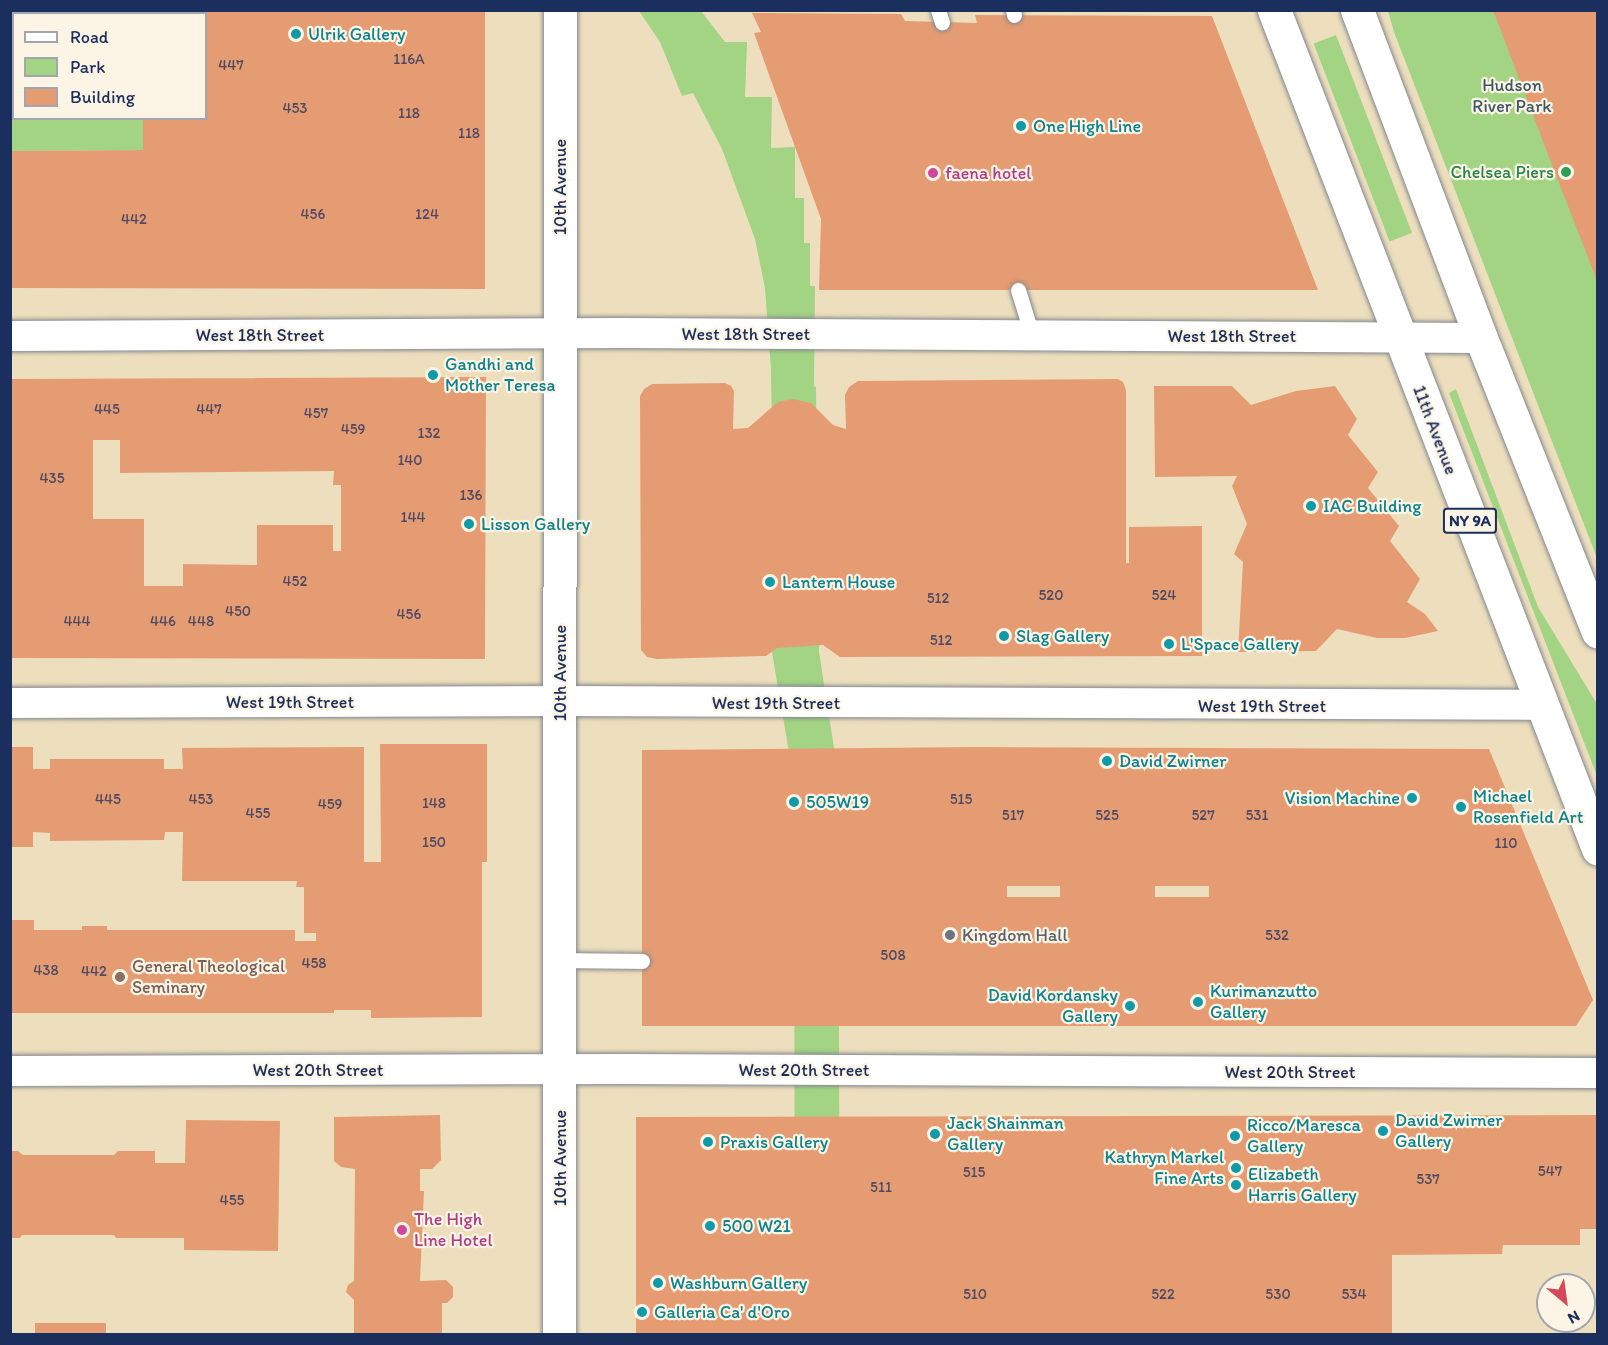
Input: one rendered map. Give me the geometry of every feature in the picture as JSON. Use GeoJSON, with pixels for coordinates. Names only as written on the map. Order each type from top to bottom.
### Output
{"type":"FeatureCollection","features":[{"type":"Feature","properties":{"kind":"main road","name":"10th Avenue"},"geometry":{"type":"LineString","coordinates":[[559,1335],[560,10]]}},
{"type":"Feature","properties":{"kind":"main road","name":"11th Avenue"},"geometry":{"type":"LineString","coordinates":[[1274,10],[1598,849]]}},
{"type":"Feature","properties":{"kind":"main road"},"geometry":{"type":"LineString","coordinates":[[1357,10],[1481,338],[1598,632]]}},
{"type":"Feature","properties":{"kind":"street","name":"West 18th Street"},"geometry":{"type":"LineString","coordinates":[[10,336],[560,334],[1481,338]]}},
{"type":"Feature","properties":{"kind":"street","name":"West 19th Street"},"geometry":{"type":"LineString","coordinates":[[10,703],[561,701],[1541,705]]}},
{"type":"Feature","properties":{"kind":"street","name":"West 20th Street"},"geometry":{"type":"LineString","coordinates":[[10,1071],[1598,1073]]}},
{"type":"Feature","properties":{"kind":"lane"},"geometry":{"type":"LineString","coordinates":[[1018,290],[1032,335]]}},
{"type":"Feature","properties":{"kind":"lane"},"geometry":{"type":"LineString","coordinates":[[561,960],[642,961]]}},
{"type":"Feature","properties":{"kind":"green space"},"geometry":{"type":"Polygon","coordinates":[[[639,11],[701,11],[725,42],[747,42],[745,97],[772,97],[771,148],[795,147],[795,198],[804,198],[804,243],[810,243],[810,286],[815,286],[814,386],[816,387],[819,652],[838,773],[840,1334],[795,1334],[794,843],[789,752],[772,652],[770,652],[773,509],[771,369],[765,288],[755,239],[722,149],[693,93],[682,96],[660,42],[639,11]]]}},
{"type":"Feature","properties":{"kind":"green space","name":"Hudson River Park"},"geometry":{"type":"Polygon","coordinates":[[[1388,11],[1597,11],[1597,558],[1394,32],[1388,11]]]}},
{"type":"Feature","properties":{"kind":"green space"},"geometry":{"type":"Polygon","coordinates":[[[1336,35],[1412,233],[1390,242],[1314,44],[1336,35]]]}},
{"type":"Feature","properties":{"kind":"green space"},"geometry":{"type":"Polygon","coordinates":[[[10,84],[12,84],[12,120],[143,120],[143,150],[11,151],[10,84]]]}},
{"type":"Feature","properties":{"kind":"green space"},"geometry":{"type":"Polygon","coordinates":[[[1456,389],[1538,607],[1597,704],[1597,776],[1449,393],[1456,389]]]}},
{"type":"Feature","properties":{"kind":"building","name":"Chelsea Piers"},"geometry":{"type":"Polygon","coordinates":[[[1493,10],[1598,10],[1598,283],[1557,178],[1493,10]]]}},
{"type":"Feature","properties":{"kind":"building"},"geometry":{"type":"Polygon","coordinates":[[[485,11],[485,289],[10,288],[10,151],[143,150],[143,120],[207,120],[206,12],[485,11]]]}},
{"type":"Feature","properties":{"kind":"building","name":"One High Line"},"geometry":{"type":"Polygon","coordinates":[[[752,13],[901,14],[905,21],[977,23],[975,15],[1212,16],[1318,290],[819,290],[821,219],[754,33],[761,32],[752,13]]]}},
{"type":"Feature","properties":{"kind":"building"},"geometry":{"type":"Polygon","coordinates":[[[486,377],[485,659],[10,658],[10,379],[486,377]],[[93,440],[93,519],[144,519],[144,586],[183,586],[183,564],[257,565],[257,525],[333,525],[333,551],[341,551],[341,485],[333,485],[334,471],[120,473],[120,440],[93,440]]]}},
{"type":"Feature","properties":{"kind":"building","name":"Lantern House"},"geometry":{"type":"Polygon","coordinates":[[[1118,379],[1123,382],[1126,390],[1126,563],[1129,563],[1129,527],[1202,526],[1202,656],[840,657],[823,645],[777,648],[766,656],[657,659],[647,657],[641,650],[640,396],[644,389],[652,384],[725,383],[731,386],[734,391],[733,429],[748,428],[778,402],[793,399],[811,403],[833,425],[846,429],[845,395],[849,387],[858,381],[1118,379]]]}},
{"type":"Feature","properties":{"kind":"building","name":"IAC Building"},"geometry":{"type":"Polygon","coordinates":[[[1154,386],[1232,386],[1251,405],[1296,391],[1335,386],[1357,419],[1348,435],[1378,472],[1368,488],[1399,526],[1390,541],[1420,579],[1407,602],[1425,614],[1438,631],[1405,638],[1377,638],[1337,629],[1316,651],[1238,652],[1243,562],[1234,554],[1247,524],[1232,486],[1237,476],[1155,477],[1154,386]]]}},
{"type":"Feature","properties":{"kind":"building"},"geometry":{"type":"Polygon","coordinates":[[[380,744],[487,744],[487,862],[482,862],[482,1017],[371,1018],[371,1010],[334,1010],[334,1013],[10,1013],[10,920],[34,920],[34,930],[82,930],[82,926],[107,926],[107,930],[295,930],[295,941],[316,941],[316,933],[304,933],[304,887],[296,887],[297,881],[182,881],[183,832],[165,832],[164,840],[50,841],[50,833],[33,832],[33,847],[10,847],[10,747],[33,747],[33,769],[50,769],[50,759],[164,759],[164,769],[183,769],[182,748],[364,747],[364,862],[381,862],[380,744]]]}},
{"type":"Feature","properties":{"kind":"building"},"geometry":{"type":"Polygon","coordinates":[[[976,747],[1489,749],[1593,1000],[1576,1026],[642,1026],[642,750],[976,747]],[[1007,886],[1007,897],[1060,897],[1060,886],[1007,886]],[[1155,886],[1155,897],[1209,897],[1209,886],[1155,886]]]}},
{"type":"Feature","properties":{"kind":"building"},"geometry":{"type":"Polygon","coordinates":[[[440,1115],[441,1160],[432,1169],[420,1169],[420,1191],[424,1191],[420,1281],[446,1280],[453,1287],[453,1297],[447,1303],[442,1303],[442,1334],[354,1334],[354,1300],[346,1292],[348,1285],[354,1281],[355,1169],[341,1167],[334,1161],[334,1117],[440,1115]]]}},
{"type":"Feature","properties":{"kind":"building"},"geometry":{"type":"Polygon","coordinates":[[[1598,1115],[1598,1229],[1580,1229],[1580,1245],[1503,1245],[1502,1254],[1392,1255],[1392,1334],[636,1334],[636,1117],[1598,1115]]]}},
{"type":"Feature","properties":{"kind":"building"},"geometry":{"type":"Polygon","coordinates":[[[186,1120],[280,1121],[278,1251],[184,1250],[184,1238],[22,1235],[20,1238],[10,1238],[10,1151],[18,1151],[23,1155],[114,1155],[118,1151],[155,1151],[155,1163],[185,1163],[186,1120]]]}},
{"type":"Feature","properties":{"kind":"building"},"geometry":{"type":"Polygon","coordinates":[[[35,1323],[106,1323],[106,1334],[35,1334],[35,1323]]]}},
{"type":"Feature","properties":{"kind":"place","name":"Ulrik Gallery"},"geometry":{"type":"Point","coordinates":[296,34]}},
{"type":"Feature","properties":{"kind":"place","name":"One High Line"},"geometry":{"type":"Point","coordinates":[1021,126]}},
{"type":"Feature","properties":{"kind":"place","name":"Chelsea Piers"},"geometry":{"type":"Point","coordinates":[1566,172]}},
{"type":"Feature","properties":{"kind":"place","name":"faena hotel"},"geometry":{"type":"Point","coordinates":[933,173]}},
{"type":"Feature","properties":{"kind":"place","name":"Gandhi and Mother Teresa"},"geometry":{"type":"Point","coordinates":[433,375]}},
{"type":"Feature","properties":{"kind":"place","name":"IAC Building"},"geometry":{"type":"Point","coordinates":[1311,506]}},
{"type":"Feature","properties":{"kind":"place","name":"Lisson Gallery"},"geometry":{"type":"Point","coordinates":[469,524]}},
{"type":"Feature","properties":{"kind":"place","name":"Lantern House"},"geometry":{"type":"Point","coordinates":[770,582]}},
{"type":"Feature","properties":{"kind":"place","name":"Slag Gallery"},"geometry":{"type":"Point","coordinates":[1004,636]}},
{"type":"Feature","properties":{"kind":"place","name":"L'Space Gallery"},"geometry":{"type":"Point","coordinates":[1169,644]}},
{"type":"Feature","properties":{"kind":"place","name":"David Zwirner"},"geometry":{"type":"Point","coordinates":[1107,761]}},
{"type":"Feature","properties":{"kind":"place","name":"Vision Machine"},"geometry":{"type":"Point","coordinates":[1412,798]}},
{"type":"Feature","properties":{"kind":"place","name":"505W19"},"geometry":{"type":"Point","coordinates":[794,802]}},
{"type":"Feature","properties":{"kind":"place","name":"Michael Rosenfield Art"},"geometry":{"type":"Point","coordinates":[1461,807]}},
{"type":"Feature","properties":{"kind":"place","name":"Kingdom Hall"},"geometry":{"type":"Point","coordinates":[950,935]}},
{"type":"Feature","properties":{"kind":"place","name":"General Theological Seminary"},"geometry":{"type":"Point","coordinates":[120,977]}},
{"type":"Feature","properties":{"kind":"place","name":"Kurimanzutto Gallery"},"geometry":{"type":"Point","coordinates":[1198,1002]}},
{"type":"Feature","properties":{"kind":"place","name":"David Kordansky Gallery"},"geometry":{"type":"Point","coordinates":[1130,1006]}},
{"type":"Feature","properties":{"kind":"place","name":"David Zwirner Gallery"},"geometry":{"type":"Point","coordinates":[1383,1131]}},
{"type":"Feature","properties":{"kind":"place","name":"Jack Shainman Gallery"},"geometry":{"type":"Point","coordinates":[935,1134]}},
{"type":"Feature","properties":{"kind":"place","name":"Ricco/Maresca Gallery"},"geometry":{"type":"Point","coordinates":[1235,1136]}},
{"type":"Feature","properties":{"kind":"place","name":"Praxis Gallery"},"geometry":{"type":"Point","coordinates":[708,1142]}},
{"type":"Feature","properties":{"kind":"place","name":"Kathryn Markel Fine Arts"},"geometry":{"type":"Point","coordinates":[1236,1168]}},
{"type":"Feature","properties":{"kind":"place","name":"Elizabeth Harris Gallery"},"geometry":{"type":"Point","coordinates":[1236,1185]}},
{"type":"Feature","properties":{"kind":"place","name":"500 W21"},"geometry":{"type":"Point","coordinates":[710,1226]}},
{"type":"Feature","properties":{"kind":"place","name":"The High Line Hotel"},"geometry":{"type":"Point","coordinates":[402,1230]}},
{"type":"Feature","properties":{"kind":"place","name":"Washburn Gallery"},"geometry":{"type":"Point","coordinates":[658,1283]}},
{"type":"Feature","properties":{"kind":"place","name":"Galleria Ca' d'Oro"},"geometry":{"type":"Point","coordinates":[642,1312]}}]}
